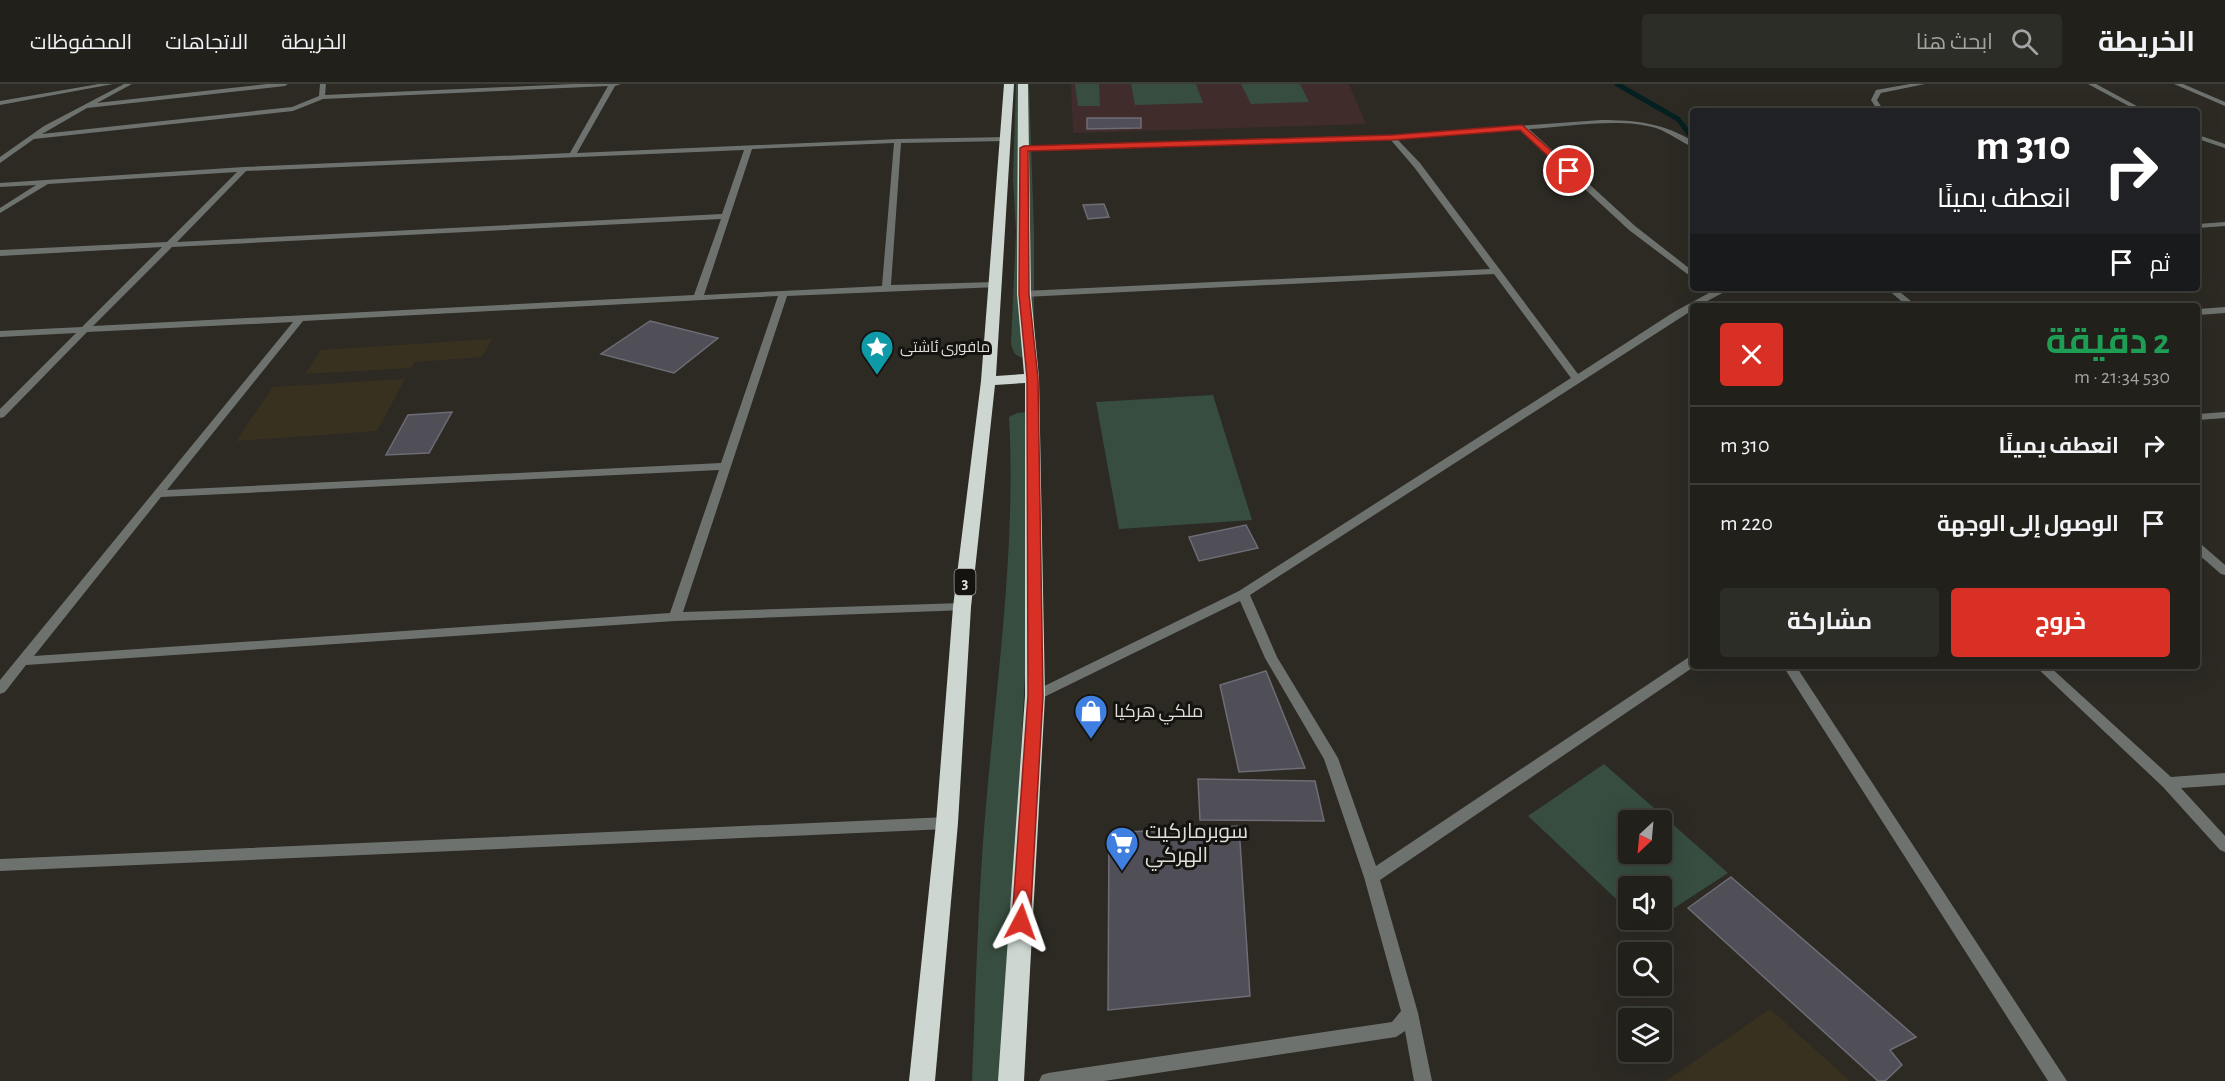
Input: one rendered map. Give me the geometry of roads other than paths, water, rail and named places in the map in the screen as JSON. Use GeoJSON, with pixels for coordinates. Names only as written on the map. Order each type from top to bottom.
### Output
{"type":"FeatureCollection","features":[{"type":"Feature","properties":{"kind":"highway","name":"3"},"geometry":{"type":"LineString","coordinates":[[922,1081],[947,823],[962,607],[988,381],[1009,84]]}},
{"type":"Feature","properties":{"kind":"highway"},"geometry":{"type":"LineString","coordinates":[[1011,1081],[1035,696],[1032,378],[1024,294],[1023,84]]}},
{"type":"Feature","properties":{"kind":"highway"},"geometry":{"type":"LineString","coordinates":[[988,381],[1032,378]]}},
{"type":"Feature","properties":{"kind":"street"},"geometry":{"type":"LineString","coordinates":[[0,103],[110,84]]}},
{"type":"Feature","properties":{"kind":"street"},"geometry":{"type":"LineString","coordinates":[[0,161],[32,137],[129,84]]}},
{"type":"Feature","properties":{"kind":"street"},"geometry":{"type":"LineString","coordinates":[[85,106],[285,84]]}},
{"type":"Feature","properties":{"kind":"street"},"geometry":{"type":"LineString","coordinates":[[322,97],[323,84]]}},
{"type":"Feature","properties":{"kind":"street"},"geometry":{"type":"LineString","coordinates":[[479,91],[484,84]]}},
{"type":"Feature","properties":{"kind":"street"},"geometry":{"type":"LineString","coordinates":[[572,155],[613,84]]}},
{"type":"Feature","properties":{"kind":"street"},"geometry":{"type":"LineString","coordinates":[[32,137],[264,114],[293,109],[322,97],[618,84]]}},
{"type":"Feature","properties":{"kind":"street"},"geometry":{"type":"LineString","coordinates":[[1879,108],[1874,100],[1878,91],[1922,84]]}},
{"type":"Feature","properties":{"kind":"street"},"geometry":{"type":"LineString","coordinates":[[2091,84],[2137,108]]}},
{"type":"Feature","properties":{"kind":"street"},"geometry":{"type":"LineString","coordinates":[[2177,84],[2225,104]]}},
{"type":"Feature","properties":{"kind":"street"},"geometry":{"type":"LineString","coordinates":[[1024,148],[1392,137],[1632,122],[1674,131],[1690,143]]}},
{"type":"Feature","properties":{"kind":"street"},"geometry":{"type":"LineString","coordinates":[[1522,128],[1632,228],[1690,274]]}},
{"type":"Feature","properties":{"kind":"street"},"geometry":{"type":"LineString","coordinates":[[1392,137],[1418,165],[1576,379]]}},
{"type":"Feature","properties":{"kind":"street"},"geometry":{"type":"LineString","coordinates":[[2200,137],[2225,147]]}},
{"type":"Feature","properties":{"kind":"street"},"geometry":{"type":"LineString","coordinates":[[0,185],[244,169],[898,141],[1005,139]]}},
{"type":"Feature","properties":{"kind":"street"},"geometry":{"type":"LineString","coordinates":[[886,288],[898,141]]}},
{"type":"Feature","properties":{"kind":"street"},"geometry":{"type":"LineString","coordinates":[[698,298],[749,147]]}},
{"type":"Feature","properties":{"kind":"street"},"geometry":{"type":"LineString","coordinates":[[0,415],[244,169]]}},
{"type":"Feature","properties":{"kind":"street"},"geometry":{"type":"LineString","coordinates":[[0,211],[47,182]]}},
{"type":"Feature","properties":{"kind":"street"},"geometry":{"type":"LineString","coordinates":[[0,253],[726,216]]}},
{"type":"Feature","properties":{"kind":"street"},"geometry":{"type":"LineString","coordinates":[[2200,226],[2225,224]]}},
{"type":"Feature","properties":{"kind":"street"},"geometry":{"type":"LineString","coordinates":[[1024,294],[1496,271]]}},
{"type":"Feature","properties":{"kind":"street"},"geometry":{"type":"LineString","coordinates":[[0,334],[886,288],[995,285]]}},
{"type":"Feature","properties":{"kind":"street"},"geometry":{"type":"LineString","coordinates":[[1694,303],[1713,291]]}},
{"type":"Feature","properties":{"kind":"street"},"geometry":{"type":"LineString","coordinates":[[1894,291],[1909,303]]}},
{"type":"Feature","properties":{"kind":"street"},"geometry":{"type":"LineString","coordinates":[[675,617],[783,294]]}},
{"type":"Feature","properties":{"kind":"street"},"geometry":{"type":"LineString","coordinates":[[1035,696],[1243,594],[1690,306]]}},
{"type":"Feature","properties":{"kind":"street"},"geometry":{"type":"LineString","coordinates":[[2200,312],[2225,310]]}},
{"type":"Feature","properties":{"kind":"street"},"geometry":{"type":"LineString","coordinates":[[0,688],[300,319]]}},
{"type":"Feature","properties":{"kind":"street"},"geometry":{"type":"LineString","coordinates":[[2200,417],[2225,415]]}},
{"type":"Feature","properties":{"kind":"street"},"geometry":{"type":"LineString","coordinates":[[160,494],[725,466]]}},
{"type":"Feature","properties":{"kind":"street"},"geometry":{"type":"LineString","coordinates":[[2200,550],[2225,571]]}},
{"type":"Feature","properties":{"kind":"street"},"geometry":{"type":"LineString","coordinates":[[2212,560],[2225,559]]}},
{"type":"Feature","properties":{"kind":"street"},"geometry":{"type":"LineString","coordinates":[[1243,594],[1271,658],[1331,758],[1372,877],[1410,1013],[1423,1081]]}},
{"type":"Feature","properties":{"kind":"street"},"geometry":{"type":"LineString","coordinates":[[22,661],[675,617],[962,607]]}},
{"type":"Feature","properties":{"kind":"street"},"geometry":{"type":"LineString","coordinates":[[1372,877],[1690,663]]}},
{"type":"Feature","properties":{"kind":"street"},"geometry":{"type":"LineString","coordinates":[[1791,669],[2058,1081]]}},
{"type":"Feature","properties":{"kind":"street"},"geometry":{"type":"LineString","coordinates":[[2044,669],[2168,783],[2225,846]]}},
{"type":"Feature","properties":{"kind":"street"},"geometry":{"type":"LineString","coordinates":[[2168,783],[2225,779]]}},
{"type":"Feature","properties":{"kind":"street"},"geometry":{"type":"LineString","coordinates":[[0,865],[947,823]]}},
{"type":"Feature","properties":{"kind":"street"},"geometry":{"type":"LineString","coordinates":[[1048,1081],[1396,1029],[1410,1013]]}},
{"type":"Feature","properties":{"kind":"waterway"},"geometry":{"type":"LineString","coordinates":[[1617,84],[1678,119],[1690,135]]}},
{"type":"Feature","properties":{"kind":"place","name":"مافوری ئاشتی"},"geometry":{"type":"Point","coordinates":[877,376]}},
{"type":"Feature","properties":{"kind":"place","name":"ملكي هركيا"},"geometry":{"type":"Point","coordinates":[1091,740]}},
{"type":"Feature","properties":{"kind":"place","name":"سوبرماركيت الهركي"},"geometry":{"type":"Point","coordinates":[1122,872]}}]}
